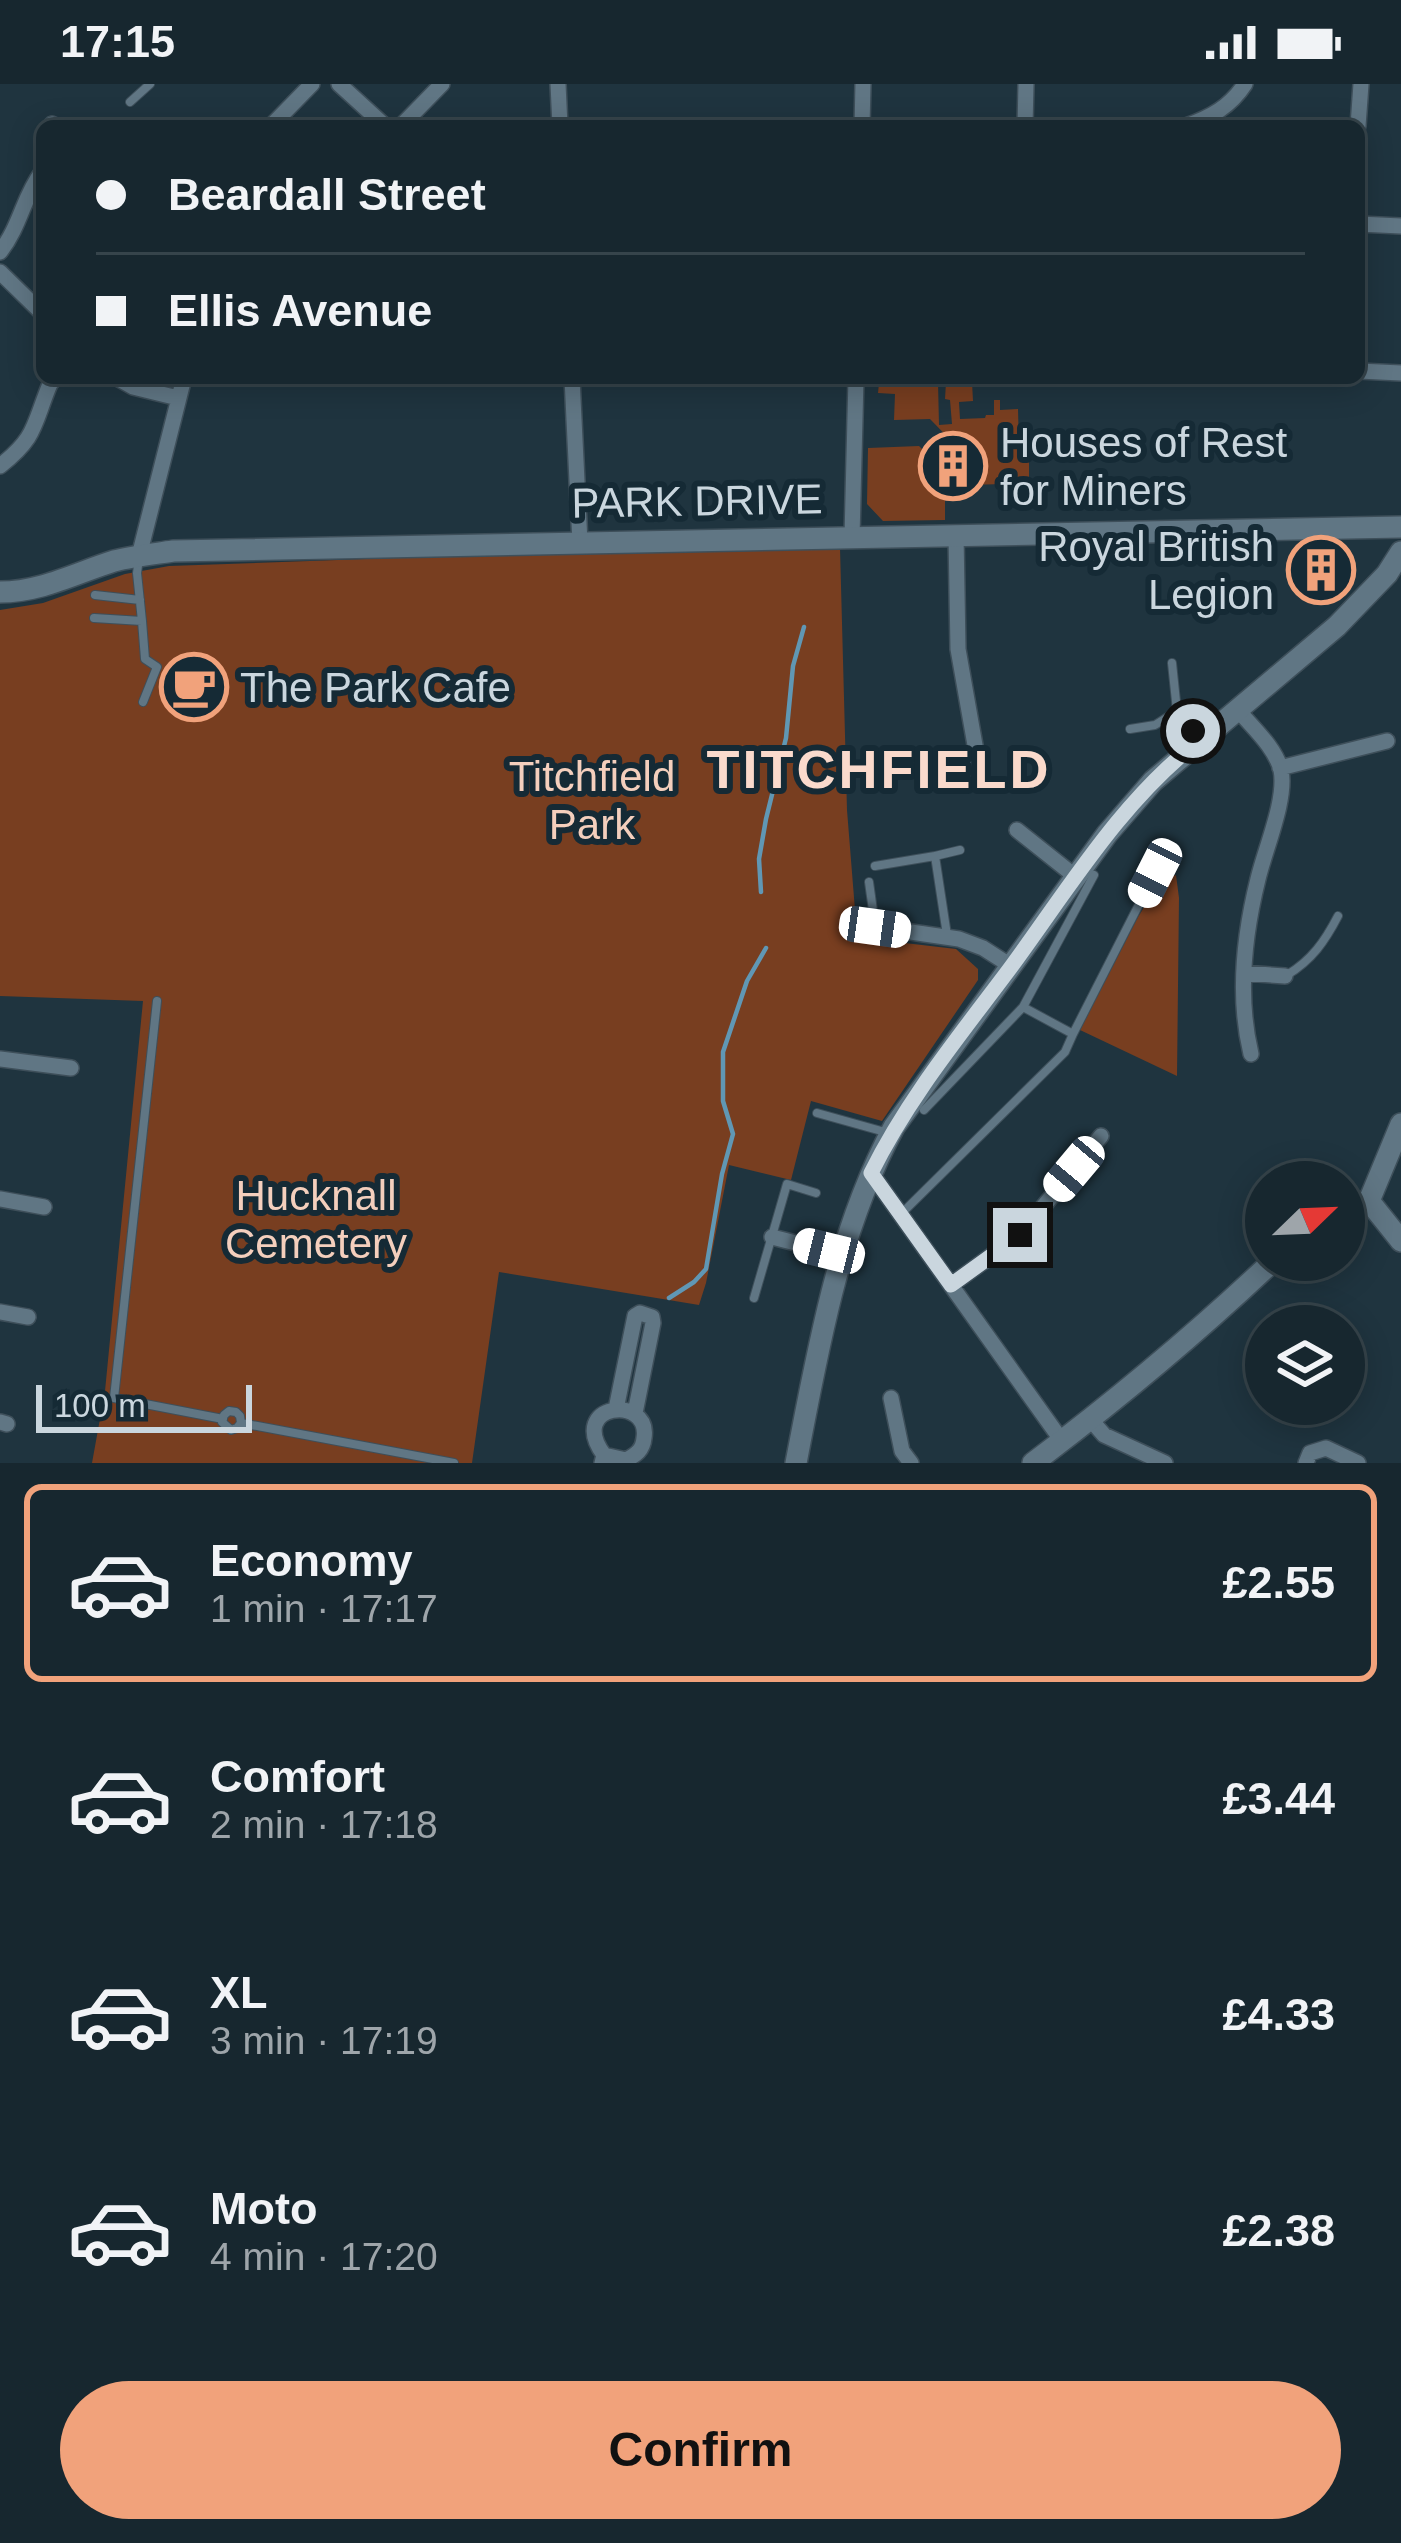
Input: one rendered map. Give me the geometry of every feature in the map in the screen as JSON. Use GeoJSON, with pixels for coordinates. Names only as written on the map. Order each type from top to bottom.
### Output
{"type":"FeatureCollection","features":[{"type":"Feature","properties":{"kind":"street"},"geometry":{"type":"LineString","coordinates":[[281,120],[312,84]]}},
{"type":"Feature","properties":{"kind":"street"},"geometry":{"type":"LineString","coordinates":[[339,84],[378,120]]}},
{"type":"Feature","properties":{"kind":"street"},"geometry":{"type":"LineString","coordinates":[[407,120],[442,84]]}},
{"type":"Feature","properties":{"kind":"street"},"geometry":{"type":"LineString","coordinates":[[558,84],[560,120]]}},
{"type":"Feature","properties":{"kind":"street"},"geometry":{"type":"LineString","coordinates":[[862,120],[863,84]]}},
{"type":"Feature","properties":{"kind":"street"},"geometry":{"type":"LineString","coordinates":[[1025,120],[1026,84]]}},
{"type":"Feature","properties":{"kind":"street"},"geometry":{"type":"LineString","coordinates":[[1358,120],[1361,84]]}},
{"type":"Feature","properties":{"kind":"street"},"geometry":{"type":"LineString","coordinates":[[1201,120],[1228,106],[1237,87]]}},
{"type":"Feature","properties":{"kind":"street"},"geometry":{"type":"LineString","coordinates":[[0,252],[14,234],[36,181]]}},
{"type":"Feature","properties":{"kind":"street"},"geometry":{"type":"LineString","coordinates":[[1365,224],[1401,226]]}},
{"type":"Feature","properties":{"kind":"street"},"geometry":{"type":"LineString","coordinates":[[0,272],[36,307]]}},
{"type":"Feature","properties":{"kind":"street"},"geometry":{"type":"LineString","coordinates":[[1365,370],[1401,373]]}},
{"type":"Feature","properties":{"kind":"street"},"geometry":{"type":"LineString","coordinates":[[0,466],[23,448],[33,432],[50,384]]}},
{"type":"Feature","properties":{"kind":"street"},"geometry":{"type":"LineString","coordinates":[[128,384],[178,398]]}},
{"type":"Feature","properties":{"kind":"street"},"geometry":{"type":"LineString","coordinates":[[140,556],[182,384]]}},
{"type":"Feature","properties":{"kind":"street"},"geometry":{"type":"LineString","coordinates":[[572,384],[580,543]]}},
{"type":"Feature","properties":{"kind":"street"},"geometry":{"type":"LineString","coordinates":[[852,537],[856,384]]}},
{"type":"Feature","properties":{"kind":"street","name":"PARK DRIVE"},"geometry":{"type":"LineString","coordinates":[[0,592],[53,584],[112,562],[173,550],[1401,526]]}},
{"type":"Feature","properties":{"kind":"street"},"geometry":{"type":"LineString","coordinates":[[956,536],[958,649],[978,762]]}},
{"type":"Feature","properties":{"kind":"street"},"geometry":{"type":"LineString","coordinates":[[796,1463],[818,1349],[843,1255],[890,1133],[943,1076],[1011,966],[1061,915],[1139,797],[1394,577],[1401,552]]}},
{"type":"Feature","properties":{"kind":"street"},"geometry":{"type":"LineString","coordinates":[[1238,710],[1276,756],[1282,786],[1247,933],[1244,974],[1251,1054]]}},
{"type":"Feature","properties":{"kind":"street"},"geometry":{"type":"LineString","coordinates":[[1280,768],[1387,741]]}},
{"type":"Feature","properties":{"kind":"street"},"geometry":{"type":"LineString","coordinates":[[1017,830],[1085,876]]}},
{"type":"Feature","properties":{"kind":"street"},"geometry":{"type":"LineString","coordinates":[[849,923],[947,937],[982,948],[1011,966]]}},
{"type":"Feature","properties":{"kind":"street"},"geometry":{"type":"LineString","coordinates":[[1244,974],[1286,976]]}},
{"type":"Feature","properties":{"kind":"street"},"geometry":{"type":"LineString","coordinates":[[0,1059],[71,1068]]}},
{"type":"Feature","properties":{"kind":"street"},"geometry":{"type":"LineString","coordinates":[[1370,1202],[1401,1124]]}},
{"type":"Feature","properties":{"kind":"street"},"geometry":{"type":"LineString","coordinates":[[951,1285],[1020,1235],[1101,1136]]}},
{"type":"Feature","properties":{"kind":"street"},"geometry":{"type":"LineString","coordinates":[[871,1173],[1062,1441]]}},
{"type":"Feature","properties":{"kind":"street"},"geometry":{"type":"LineString","coordinates":[[0,1199],[44,1208]]}},
{"type":"Feature","properties":{"kind":"street"},"geometry":{"type":"LineString","coordinates":[[1365,1203],[1370,1202]]}},
{"type":"Feature","properties":{"kind":"street"},"geometry":{"type":"LineString","coordinates":[[1370,1202],[1401,1241]]}},
{"type":"Feature","properties":{"kind":"street"},"geometry":{"type":"LineString","coordinates":[[772,1237],[843,1255]]}},
{"type":"Feature","properties":{"kind":"street"},"geometry":{"type":"LineString","coordinates":[[1033,1463],[1203,1328],[1252,1281]]}},
{"type":"Feature","properties":{"kind":"street"},"geometry":{"type":"LineString","coordinates":[[0,1312],[28,1317]]}},
{"type":"Feature","properties":{"kind":"street"},"geometry":{"type":"LineString","coordinates":[[616,1409],[635,1316],[640,1312],[652,1317],[653,1323],[634,1413]]}},
{"type":"Feature","properties":{"kind":"street"},"geometry":{"type":"LineString","coordinates":[[891,1398],[902,1451],[910,1463]]}},
{"type":"Feature","properties":{"kind":"street"},"geometry":{"type":"LineString","coordinates":[[616,1409],[634,1413],[642,1422],[643,1445],[626,1461],[603,1459],[593,1438],[599,1418],[616,1409]]}},
{"type":"Feature","properties":{"kind":"street"},"geometry":{"type":"LineString","coordinates":[[1090,1420],[1104,1435],[1165,1463]]}},
{"type":"Feature","properties":{"kind":"street"},"geometry":{"type":"LineString","coordinates":[[875,1429],[897,1425]]}},
{"type":"Feature","properties":{"kind":"street"},"geometry":{"type":"LineString","coordinates":[[1306,1463],[1310,1453],[1326,1448],[1358,1463]]}},
{"type":"Feature","properties":{"kind":"lane"},"geometry":{"type":"LineString","coordinates":[[130,103],[150,84]]}},
{"type":"Feature","properties":{"kind":"lane"},"geometry":{"type":"LineString","coordinates":[[140,556],[137,573],[145,659],[157,667],[143,702]]}},
{"type":"Feature","properties":{"kind":"lane"},"geometry":{"type":"LineString","coordinates":[[95,596],[140,600]]}},
{"type":"Feature","properties":{"kind":"lane"},"geometry":{"type":"LineString","coordinates":[[94,618],[142,621]]}},
{"type":"Feature","properties":{"kind":"lane"},"geometry":{"type":"LineString","coordinates":[[1172,663],[1177,711],[1200,740]]}},
{"type":"Feature","properties":{"kind":"lane"},"geometry":{"type":"LineString","coordinates":[[1130,729],[1155,725],[1177,711]]}},
{"type":"Feature","properties":{"kind":"lane"},"geometry":{"type":"LineString","coordinates":[[875,866],[959,850]]}},
{"type":"Feature","properties":{"kind":"lane"},"geometry":{"type":"LineString","coordinates":[[935,856],[947,937]]}},
{"type":"Feature","properties":{"kind":"lane"},"geometry":{"type":"LineString","coordinates":[[901,1215],[1064,1052],[1155,873]]}},
{"type":"Feature","properties":{"kind":"lane"},"geometry":{"type":"LineString","coordinates":[[868,882],[875,927]]}},
{"type":"Feature","properties":{"kind":"lane"},"geometry":{"type":"LineString","coordinates":[[924,1110],[943,1076],[1023,1007],[1061,915]]}},
{"type":"Feature","properties":{"kind":"lane"},"geometry":{"type":"LineString","coordinates":[[1286,976],[1323,944],[1338,916]]}},
{"type":"Feature","properties":{"kind":"lane"},"geometry":{"type":"LineString","coordinates":[[157,1001],[114,1398],[223,1419],[236,1412],[241,1423],[454,1463]]}},
{"type":"Feature","properties":{"kind":"lane"},"geometry":{"type":"LineString","coordinates":[[1023,1007],[1073,1034]]}},
{"type":"Feature","properties":{"kind":"lane"},"geometry":{"type":"LineString","coordinates":[[817,1113],[890,1133]]}},
{"type":"Feature","properties":{"kind":"lane"},"geometry":{"type":"LineString","coordinates":[[754,1298],[788,1184],[816,1193]]}},
{"type":"Feature","properties":{"kind":"green space"},"geometry":{"type":"Polygon","coordinates":[[[879,384],[938,384],[939,425],[952,424],[946,384],[972,384],[973,401],[959,402],[960,419],[994,415],[994,400],[1000,400],[1000,410],[1018,409],[1019,448],[1029,449],[1029,489],[1011,490],[1011,505],[1004,505],[1003,484],[969,485],[968,458],[930,419],[894,420],[895,394],[878,393],[879,384]]]}},
{"type":"Feature","properties":{"kind":"green space"},"geometry":{"type":"Polygon","coordinates":[[[919,446],[945,472],[945,520],[883,521],[867,504],[868,448],[919,446]]]}},
{"type":"Feature","properties":{"kind":"green space","name":"Titchfield Park"},"geometry":{"type":"Polygon","coordinates":[[[840,548],[847,810],[855,910],[846,910],[845,936],[956,949],[978,969],[978,980],[882,1121],[811,1101],[791,1180],[729,1165],[699,1305],[499,1272],[472,1463],[92,1463],[105,1391],[143,1001],[0,996],[0,610],[43,603],[125,574],[169,566],[840,548]]]}},
{"type":"Feature","properties":{"kind":"green space"},"geometry":{"type":"Polygon","coordinates":[[[1176,875],[1177,1076],[1080,1030],[1160,881],[1176,875]]]}},
{"type":"Feature","properties":{"kind":"waterway"},"geometry":{"type":"LineString","coordinates":[[761,892],[759,859],[804,627]]}},
{"type":"Feature","properties":{"kind":"waterway"},"geometry":{"type":"LineString","coordinates":[[669,1298],[706,1269],[733,1134],[723,1101],[723,1052],[747,981],[766,948]]}},
{"type":"Feature","properties":{"kind":"place","name":"Houses of Rest for Miners"},"geometry":{"type":"Point","coordinates":[953,466]}},
{"type":"Feature","properties":{"kind":"place","name":"Royal British Legion"},"geometry":{"type":"Point","coordinates":[1321,570]}},
{"type":"Feature","properties":{"kind":"place","name":"The Park Cafe"},"geometry":{"type":"Point","coordinates":[194,687]}},
{"type":"Feature","properties":{"kind":"district","name":"TITCHFIELD"},"geometry":{"type":"Point","coordinates":[879,769]}},
{"type":"Feature","properties":{"kind":"route"},"geometry":{"type":"LineString","coordinates":[[1020,1235],[951,1285],[871,1173],[894,1127],[934,1068],[1108,834],[1153,781],[1200,740],[1193,731]]}},
{"type":"Feature","properties":{"kind":"park label","name":"Hucknall Cemetery"},"geometry":{"type":"Point","coordinates":[316,1219]}}]}
